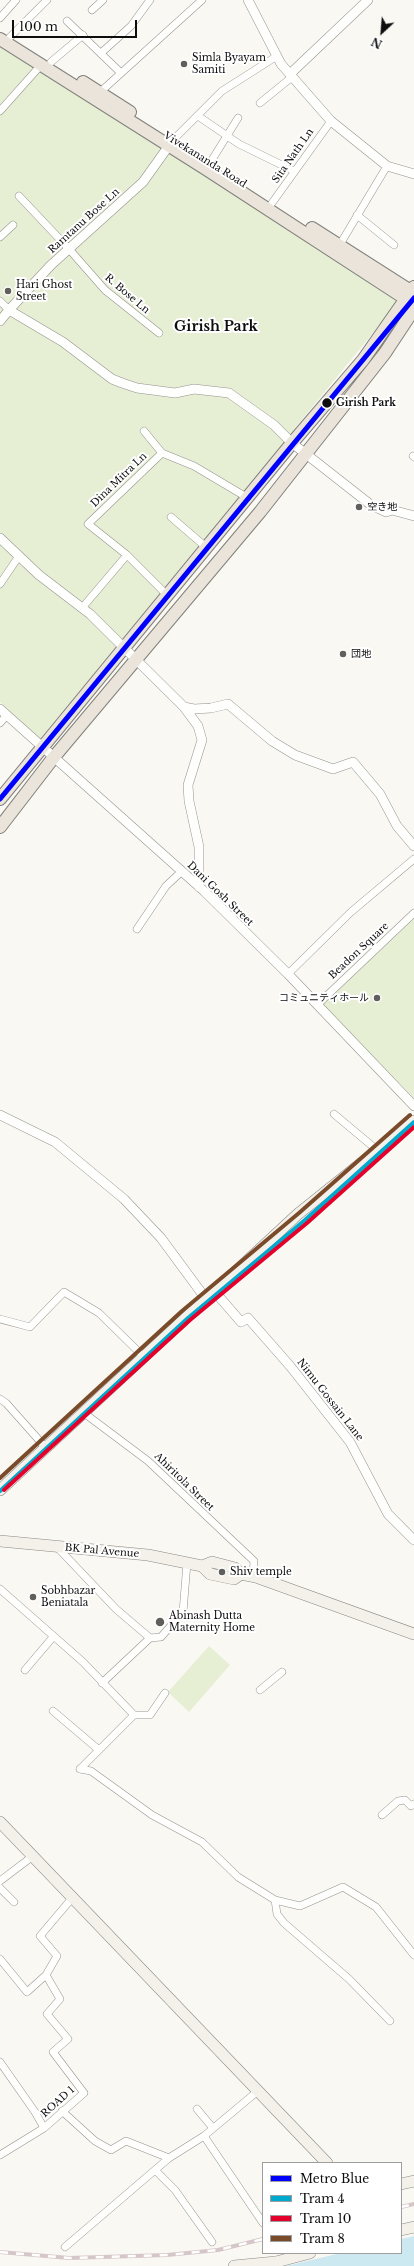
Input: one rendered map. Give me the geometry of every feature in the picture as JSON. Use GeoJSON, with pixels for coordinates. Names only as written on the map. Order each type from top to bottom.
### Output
{"type":"FeatureCollection","features":[{"type":"Feature","properties":{"kind":"main road","name":"Vivekananda Road"},"geometry":{"type":"LineString","coordinates":[[0,30],[5,38],[412,295]]}},
{"type":"Feature","properties":{"kind":"main road","name":"Vivekananda Road"},"geometry":{"type":"LineString","coordinates":[[171,143],[210,163],[272,202],[412,295]]}},
{"type":"Feature","properties":{"kind":"main road"},"geometry":{"type":"LineString","coordinates":[[2,794],[168,596],[292,443],[363,360],[412,295]]}},
{"type":"Feature","properties":{"kind":"main road"},"geometry":{"type":"LineString","coordinates":[[0,827],[54,757],[137,660],[306,454],[386,354],[414,310]]}},
{"type":"Feature","properties":{"kind":"main road"},"geometry":{"type":"LineString","coordinates":[[0,1490],[302,1210],[414,1121]]}},
{"type":"Feature","properties":{"kind":"main road","name":"BK Pal Avenue"},"geometry":{"type":"LineString","coordinates":[[0,1541],[148,1555],[202,1566],[212,1562],[235,1568],[241,1574],[253,1576],[414,1634]]}},
{"type":"Feature","properties":{"kind":"main road"},"geometry":{"type":"LineString","coordinates":[[0,1822],[74,1897],[326,2162]]}},
{"type":"Feature","properties":{"kind":"main road"},"geometry":{"type":"LineString","coordinates":[[402,2184],[414,2181]]}},
{"type":"Feature","properties":{"kind":"main road"},"geometry":{"type":"LineString","coordinates":[[402,2230],[414,2227]]}},
{"type":"Feature","properties":{"kind":"main road"},"geometry":{"type":"LineString","coordinates":[[234,2266],[276,2262],[306,2254]]}},
{"type":"Feature","properties":{"kind":"street"},"geometry":{"type":"LineString","coordinates":[[0,18],[16,0]]}},
{"type":"Feature","properties":{"kind":"street"},"geometry":{"type":"LineString","coordinates":[[5,38],[46,0]]}},
{"type":"Feature","properties":{"kind":"street"},"geometry":{"type":"LineString","coordinates":[[92,10],[103,0]]}},
{"type":"Feature","properties":{"kind":"street"},"geometry":{"type":"LineString","coordinates":[[101,53],[131,26],[150,0]]}},
{"type":"Feature","properties":{"kind":"street"},"geometry":{"type":"LineString","coordinates":[[97,96],[120,73],[202,0]]}},
{"type":"Feature","properties":{"kind":"street"},"geometry":{"type":"LineString","coordinates":[[248,0],[277,56],[291,75],[331,121],[387,166],[414,174]]}},
{"type":"Feature","properties":{"kind":"street"},"geometry":{"type":"LineString","coordinates":[[260,103],[368,0]]}},
{"type":"Feature","properties":{"kind":"street"},"geometry":{"type":"LineString","coordinates":[[67,21],[120,73]]}},
{"type":"Feature","properties":{"kind":"street"},"geometry":{"type":"LineString","coordinates":[[0,111],[46,63],[83,36]]}},
{"type":"Feature","properties":{"kind":"street"},"geometry":{"type":"LineString","coordinates":[[171,143],[222,91],[277,56]]}},
{"type":"Feature","properties":{"kind":"street"},"geometry":{"type":"LineString","coordinates":[[198,116],[239,144],[294,172]]}},
{"type":"Feature","properties":{"kind":"street"},"geometry":{"type":"LineString","coordinates":[[210,163],[238,118]]}},
{"type":"Feature","properties":{"kind":"street","name":"Sita Nath Ln"},"geometry":{"type":"LineString","coordinates":[[272,202],[331,121]]}},
{"type":"Feature","properties":{"kind":"street","name":"Ramtanu Bose Ln"},"geometry":{"type":"LineString","coordinates":[[0,321],[35,281],[143,182],[171,143]]}},
{"type":"Feature","properties":{"kind":"street"},"geometry":{"type":"LineString","coordinates":[[339,246],[387,166]]}},
{"type":"Feature","properties":{"kind":"street","name":"R. Bose Ln"},"geometry":{"type":"LineString","coordinates":[[19,196],[105,290],[159,333]]}},
{"type":"Feature","properties":{"kind":"street"},"geometry":{"type":"LineString","coordinates":[[357,215],[394,245]]}},
{"type":"Feature","properties":{"kind":"street"},"geometry":{"type":"LineString","coordinates":[[0,237],[13,225]]}},
{"type":"Feature","properties":{"kind":"street"},"geometry":{"type":"LineString","coordinates":[[0,301],[10,310],[63,342],[112,379],[137,388],[175,393],[194,389],[229,393],[274,425],[292,443],[371,505],[386,512],[392,510],[414,516]]}},
{"type":"Feature","properties":{"kind":"street","name":"Dina Mitra Ln"},"geometry":{"type":"LineString","coordinates":[[127,555],[88,524],[162,453],[144,432]]}},
{"type":"Feature","properties":{"kind":"street"},"geometry":{"type":"LineString","coordinates":[[162,453],[194,466],[248,498]]}},
{"type":"Feature","properties":{"kind":"street"},"geometry":{"type":"LineString","coordinates":[[171,517],[206,548]]}},
{"type":"Feature","properties":{"kind":"street"},"geometry":{"type":"LineString","coordinates":[[0,538],[19,556],[90,614],[184,707],[198,726],[202,740],[188,785],[189,801],[199,847],[199,887]]}},
{"type":"Feature","properties":{"kind":"street"},"geometry":{"type":"LineString","coordinates":[[82,608],[127,555],[168,596]]}},
{"type":"Feature","properties":{"kind":"street"},"geometry":{"type":"LineString","coordinates":[[0,583],[19,556]]}},
{"type":"Feature","properties":{"kind":"street"},"geometry":{"type":"LineString","coordinates":[[184,707],[194,710],[228,704],[272,741],[295,755],[333,769],[353,762],[380,794],[396,826],[414,846]]}},
{"type":"Feature","properties":{"kind":"street"},"geometry":{"type":"LineString","coordinates":[[0,723],[3,712]]}},
{"type":"Feature","properties":{"kind":"street","name":"Dani Gosh Street"},"geometry":{"type":"LineString","coordinates":[[3,712],[199,887],[318,1004],[414,1106]]}},
{"type":"Feature","properties":{"kind":"street"},"geometry":{"type":"LineString","coordinates":[[288,974],[351,912],[414,859]]}},
{"type":"Feature","properties":{"kind":"street"},"geometry":{"type":"LineString","coordinates":[[137,929],[166,886],[181,872]]}},
{"type":"Feature","properties":{"kind":"street","name":"Beadon Square"},"geometry":{"type":"LineString","coordinates":[[318,1004],[414,913]]}},
{"type":"Feature","properties":{"kind":"street"},"geometry":{"type":"LineString","coordinates":[[334,1114],[377,1150]]}},
{"type":"Feature","properties":{"kind":"street"},"geometry":{"type":"LineString","coordinates":[[0,1115],[56,1142],[124,1199],[161,1238],[206,1299]]}},
{"type":"Feature","properties":{"kind":"street"},"geometry":{"type":"LineString","coordinates":[[0,1319],[30,1327],[64,1292],[99,1313],[144,1357]]}},
{"type":"Feature","properties":{"kind":"street","name":"Nimu Gossain Lane"},"geometry":{"type":"LineString","coordinates":[[215,1292],[241,1322],[248,1318],[290,1366],[350,1442],[388,1514],[414,1540]]}},
{"type":"Feature","properties":{"kind":"street"},"geometry":{"type":"LineString","coordinates":[[0,1399],[6,1403],[46,1448]]}},
{"type":"Feature","properties":{"kind":"street","name":"Ahiritola Street"},"geometry":{"type":"LineString","coordinates":[[84,1413],[148,1461],[254,1561],[253,1576]]}},
{"type":"Feature","properties":{"kind":"street"},"geometry":{"type":"LineString","coordinates":[[57,1547],[116,1609],[150,1638]]}},
{"type":"Feature","properties":{"kind":"street"},"geometry":{"type":"LineString","coordinates":[[102,1683],[150,1638],[161,1637],[183,1612],[187,1563]]}},
{"type":"Feature","properties":{"kind":"street"},"geometry":{"type":"LineString","coordinates":[[0,1589],[102,1683],[134,1715],[150,1715],[165,1693]]}},
{"type":"Feature","properties":{"kind":"street"},"geometry":{"type":"LineString","coordinates":[[25,1670],[53,1637]]}},
{"type":"Feature","properties":{"kind":"street"},"geometry":{"type":"LineString","coordinates":[[260,1690],[282,1672]]}},
{"type":"Feature","properties":{"kind":"street"},"geometry":{"type":"LineString","coordinates":[[53,1711],[99,1750]]}},
{"type":"Feature","properties":{"kind":"street"},"geometry":{"type":"LineString","coordinates":[[134,1715],[80,1769],[91,1771],[152,1815],[202,1842],[238,1877],[275,1900],[300,1906],[343,1887],[376,1907],[414,1955]]}},
{"type":"Feature","properties":{"kind":"street"},"geometry":{"type":"LineString","coordinates":[[382,1815],[398,1801],[405,1800],[411,1806],[414,1804]]}},
{"type":"Feature","properties":{"kind":"street"},"geometry":{"type":"LineString","coordinates":[[0,1881],[33,1856]]}},
{"type":"Feature","properties":{"kind":"street"},"geometry":{"type":"LineString","coordinates":[[0,1888],[14,1902]]}},
{"type":"Feature","properties":{"kind":"street"},"geometry":{"type":"LineString","coordinates":[[0,1959],[27,1992],[46,1975],[57,1956],[40,1936],[74,1897]]}},
{"type":"Feature","properties":{"kind":"street"},"geometry":{"type":"LineString","coordinates":[[275,1900],[277,1914],[284,1923],[349,1979],[390,2021]]}},
{"type":"Feature","properties":{"kind":"street","name":"ROAD 1"},"geometry":{"type":"LineString","coordinates":[[0,2155],[44,2128],[84,2093],[53,2052],[68,2039],[47,2014],[60,1999],[46,1975]]}},
{"type":"Feature","properties":{"kind":"street"},"geometry":{"type":"LineString","coordinates":[[0,2062],[35,2112],[44,2128]]}},
{"type":"Feature","properties":{"kind":"street"},"geometry":{"type":"LineString","coordinates":[[66,2247],[169,2158],[204,2136],[212,2127],[259,2090]]}},
{"type":"Feature","properties":{"kind":"street"},"geometry":{"type":"LineString","coordinates":[[197,2109],[212,2127]]}},
{"type":"Feature","properties":{"kind":"street"},"geometry":{"type":"LineString","coordinates":[[62,2111],[95,2141],[111,2150],[126,2141],[169,2158]]}},
{"type":"Feature","properties":{"kind":"street"},"geometry":{"type":"LineString","coordinates":[[204,2136],[262,2222]]}},
{"type":"Feature","properties":{"kind":"street"},"geometry":{"type":"LineString","coordinates":[[155,2170],[175,2190],[212,2242]]}},
{"type":"Feature","properties":{"kind":"green space"},"geometry":{"type":"Polygon","coordinates":[[[0,38],[400,300],[40,739],[0,702],[0,38]]]}},
{"type":"Feature","properties":{"kind":"green space"},"geometry":{"type":"Polygon","coordinates":[[[414,911],[414,1098],[318,1001],[414,911]]]}},
{"type":"Feature","properties":{"kind":"green space"},"geometry":{"type":"Polygon","coordinates":[[[209,1646],[230,1665],[189,1712],[168,1692],[209,1646]]]}},
{"type":"Feature","properties":{"kind":"water"},"geometry":{"type":"Polygon","coordinates":[[[414,2236],[414,2266],[286,2266],[337,2254],[402,2254],[402,2239],[414,2236]]]}},
{"type":"Feature","properties":{"kind":"railway"},"geometry":{"type":"LineString","coordinates":[[402,2207],[414,2204]]}},
{"type":"Feature","properties":{"kind":"railway"},"geometry":{"type":"LineString","coordinates":[[0,2252],[69,2258],[167,2255],[218,2250],[262,2239]]}},
{"type":"Feature","properties":{"kind":"metro line","name":"Blue"},"geometry":{"type":"LineString","coordinates":[[0,799],[414,298]]}},
{"type":"Feature","properties":{"kind":"tram line","name":"8"},"geometry":{"type":"LineString","coordinates":[[0,1478],[182,1311],[299,1213],[410,1115]]}},
{"type":"Feature","properties":{"kind":"tram line","name":"4"},"geometry":{"type":"LineString","coordinates":[[0,1491],[188,1318],[305,1220],[414,1122]]}},
{"type":"Feature","properties":{"kind":"tram line","name":"10"},"geometry":{"type":"LineString","coordinates":[[4,1490],[190,1320],[307,1223],[414,1127]]}},
{"type":"Feature","properties":{"kind":"place","name":"Simla Byayam Samiti"},"geometry":{"type":"Point","coordinates":[184,64]}},
{"type":"Feature","properties":{"kind":"place","name":"Hari Ghost Street"},"geometry":{"type":"Point","coordinates":[8,291]}},
{"type":"Feature","properties":{"kind":"place","name":"Girish Park"},"geometry":{"type":"Point","coordinates":[327,403]}},
{"type":"Feature","properties":{"kind":"place","name":"空き地"},"geometry":{"type":"Point","coordinates":[359,507]}},
{"type":"Feature","properties":{"kind":"place","name":"団地"},"geometry":{"type":"Point","coordinates":[343,654]}},
{"type":"Feature","properties":{"kind":"place","name":"コミュニティホール"},"geometry":{"type":"Point","coordinates":[377,998]}},
{"type":"Feature","properties":{"kind":"place","name":"Shiv temple"},"geometry":{"type":"Point","coordinates":[222,1572]}},
{"type":"Feature","properties":{"kind":"place","name":"Sobhbazar Beniatala"},"geometry":{"type":"Point","coordinates":[33,1597]}},
{"type":"Feature","properties":{"kind":"place","name":"Abinash Dutta Maternity Home"},"geometry":{"type":"Point","coordinates":[160,1622]}},
{"type":"Feature","properties":{"kind":"district","name":"Girish Park"},"geometry":{"type":"Point","coordinates":[216,327]}}]}
